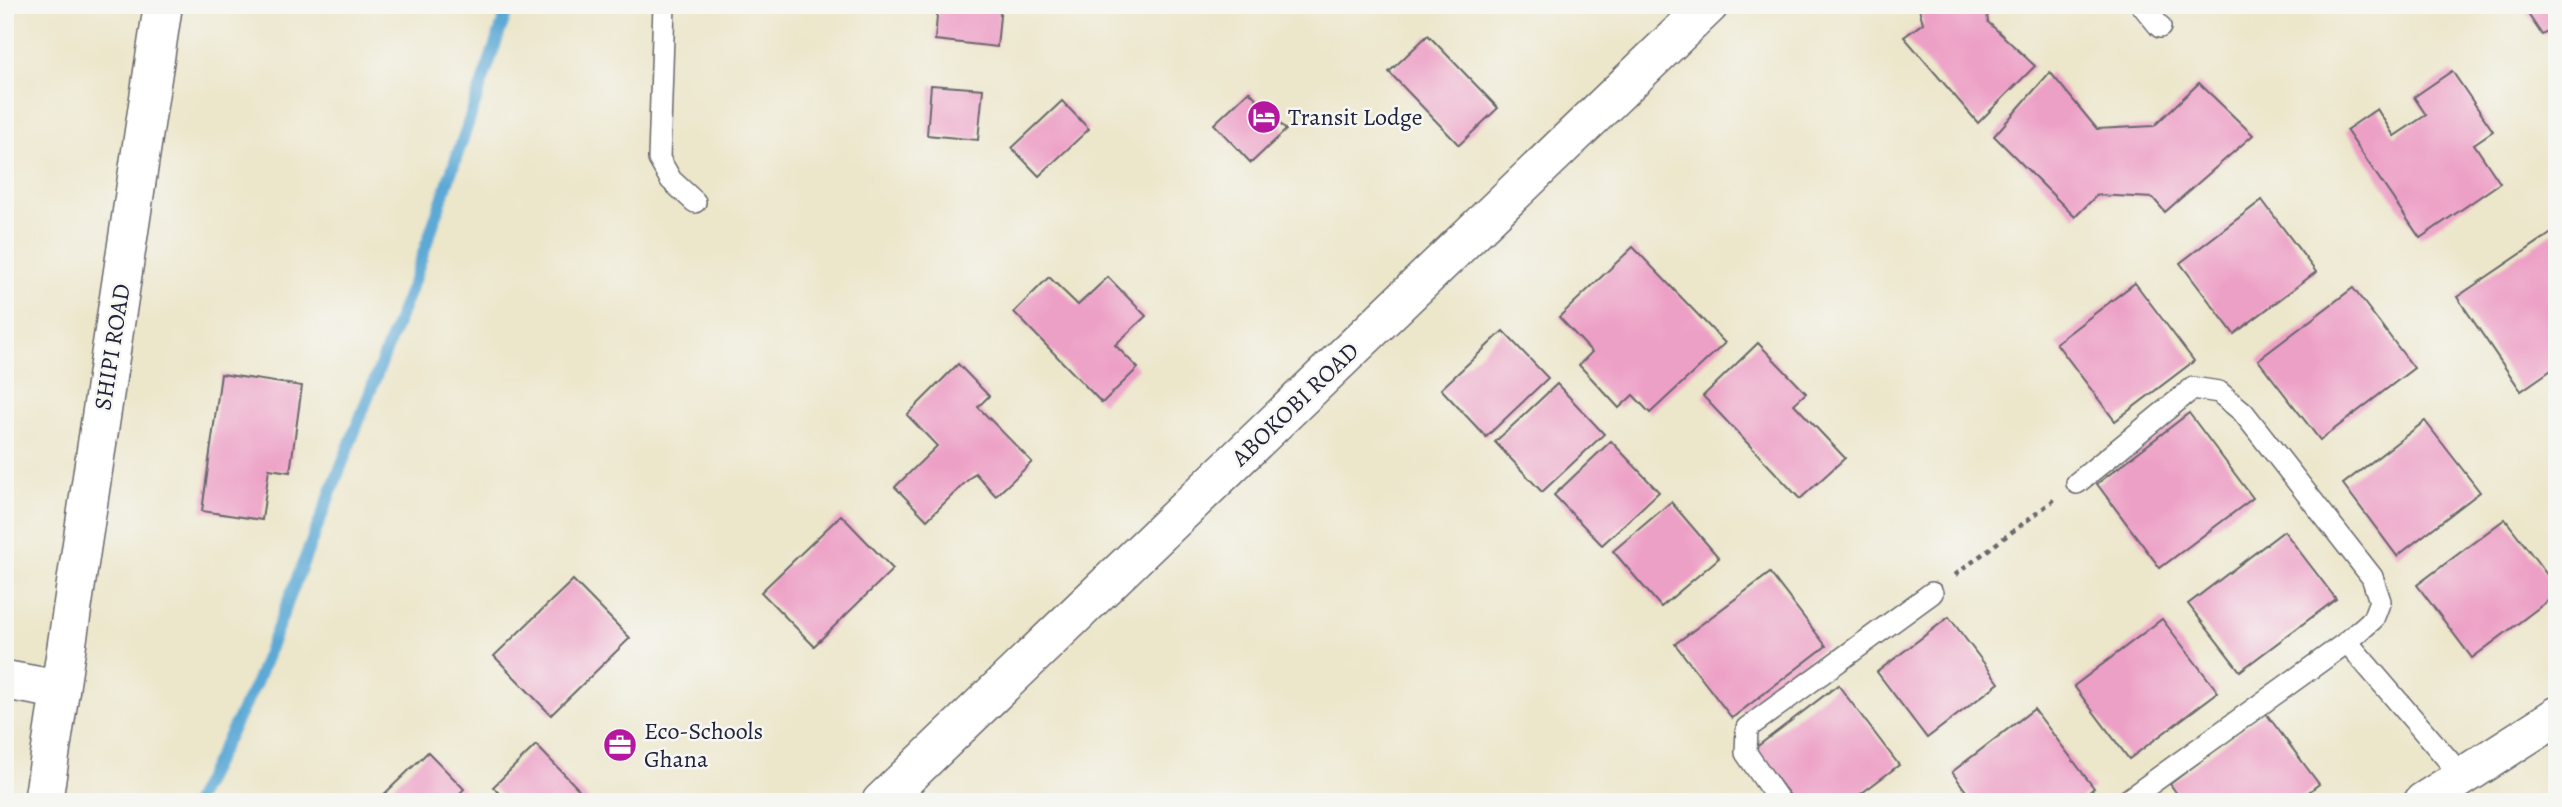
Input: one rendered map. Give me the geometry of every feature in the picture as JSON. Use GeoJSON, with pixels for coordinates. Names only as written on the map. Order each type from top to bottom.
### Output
{"type":"FeatureCollection","features":[{"type":"Feature","properties":{"kind":"street","name":"SHIPI ROAD"},"geometry":{"type":"LineString","coordinates":[[43,802],[163,5]]}},
{"type":"Feature","properties":{"kind":"street","name":"ABOKOBI ROAD"},"geometry":{"type":"LineString","coordinates":[[893,798],[1709,5]]}},
{"type":"Feature","properties":{"kind":"street"},"geometry":{"type":"LineString","coordinates":[[5,680],[60,690]]}},
{"type":"Feature","properties":{"kind":"street"},"geometry":{"type":"LineString","coordinates":[[2423,802],[2557,716]]}},
{"type":"Feature","properties":{"kind":"lane"},"geometry":{"type":"LineString","coordinates":[[664,5],[659,159],[671,180],[695,202]]}},
{"type":"Feature","properties":{"kind":"lane"},"geometry":{"type":"LineString","coordinates":[[2142,5],[2160,27]]}},
{"type":"Feature","properties":{"kind":"lane"},"geometry":{"type":"LineString","coordinates":[[2077,483],[2193,388],[2219,392],[2243,412],[2372,578],[2381,601],[2374,619],[2347,642],[2125,802]]}},
{"type":"Feature","properties":{"kind":"lane"},"geometry":{"type":"LineString","coordinates":[[1780,802],[1746,753],[1747,728],[1932,593]]}},
{"type":"Feature","properties":{"kind":"lane"},"geometry":{"type":"LineString","coordinates":[[2347,642],[2462,776]]}},
{"type":"Feature","properties":{"kind":"path"},"geometry":{"type":"LineString","coordinates":[[1932,593],[2077,483]]}},
{"type":"Feature","properties":{"kind":"building"},"geometry":{"type":"Polygon","coordinates":[[[938,5],[1001,5],[997,47],[935,40],[938,5]]]}},
{"type":"Feature","properties":{"kind":"building"},"geometry":{"type":"Polygon","coordinates":[[[1918,5],[1986,5],[1988,22],[2035,66],[1978,123],[1904,37],[1923,23],[1918,5]]]}},
{"type":"Feature","properties":{"kind":"building"},"geometry":{"type":"Polygon","coordinates":[[[2522,5],[2557,5],[2557,26],[2542,35],[2522,5]]]}},
{"type":"Feature","properties":{"kind":"building"},"geometry":{"type":"Polygon","coordinates":[[[1428,35],[1498,108],[1459,145],[1389,72],[1428,35]]]}},
{"type":"Feature","properties":{"kind":"building"},"geometry":{"type":"Polygon","coordinates":[[[2452,71],[2493,131],[2474,144],[2500,183],[2420,238],[2346,130],[2377,109],[2394,136],[2426,115],[2414,97],[2452,71]]]}},
{"type":"Feature","properties":{"kind":"building"},"geometry":{"type":"Polygon","coordinates":[[[2050,72],[2097,129],[2154,126],[2199,83],[2253,135],[2165,212],[2153,198],[2097,195],[2075,217],[1994,136],[2050,72]]]}},
{"type":"Feature","properties":{"kind":"building"},"geometry":{"type":"Polygon","coordinates":[[[931,85],[983,89],[978,140],[927,135],[931,85]]]}},
{"type":"Feature","properties":{"kind":"building"},"geometry":{"type":"Polygon","coordinates":[[[1249,91],[1286,130],[1251,163],[1214,124],[1249,91]]]}},
{"type":"Feature","properties":{"kind":"building"},"geometry":{"type":"Polygon","coordinates":[[[1062,101],[1089,129],[1039,176],[1012,148],[1062,101]]]}},
{"type":"Feature","properties":{"kind":"building"},"geometry":{"type":"Polygon","coordinates":[[[2262,200],[2316,272],[2234,334],[2180,263],[2262,200]]]}},
{"type":"Feature","properties":{"kind":"building"},"geometry":{"type":"Polygon","coordinates":[[[2556,230],[2557,366],[2521,391],[2457,297],[2556,230]]]}},
{"type":"Feature","properties":{"kind":"building"},"geometry":{"type":"Polygon","coordinates":[[[1633,247],[1725,343],[1650,413],[1633,395],[1619,408],[1579,365],[1592,352],[1559,317],[1633,247]]]}},
{"type":"Feature","properties":{"kind":"building"},"geometry":{"type":"Polygon","coordinates":[[[1049,277],[1078,305],[1108,277],[1146,316],[1115,345],[1138,368],[1102,403],[1014,312],[1049,277]]]}},
{"type":"Feature","properties":{"kind":"building"},"geometry":{"type":"Polygon","coordinates":[[[2135,283],[2194,361],[2115,421],[2056,343],[2135,283]]]}},
{"type":"Feature","properties":{"kind":"building"},"geometry":{"type":"Polygon","coordinates":[[[2353,288],[2414,368],[2320,440],[2258,360],[2353,288]]]}},
{"type":"Feature","properties":{"kind":"building"},"geometry":{"type":"Polygon","coordinates":[[[1503,331],[1548,378],[1486,437],[1441,389],[1503,331]]]}},
{"type":"Feature","properties":{"kind":"building"},"geometry":{"type":"Polygon","coordinates":[[[1758,343],[1806,393],[1794,404],[1845,458],[1800,499],[1703,396],[1758,343]]]}},
{"type":"Feature","properties":{"kind":"building"},"geometry":{"type":"Polygon","coordinates":[[[958,364],[989,396],[978,407],[1032,462],[996,496],[975,473],[927,520],[895,487],[937,446],[907,415],[958,364]]]}},
{"type":"Feature","properties":{"kind":"building"},"geometry":{"type":"Polygon","coordinates":[[[221,374],[302,386],[290,472],[269,469],[262,520],[202,511],[221,374]]]}},
{"type":"Feature","properties":{"kind":"building"},"geometry":{"type":"Polygon","coordinates":[[[1557,384],[1604,434],[1542,492],[1495,442],[1557,384]]]}},
{"type":"Feature","properties":{"kind":"building"},"geometry":{"type":"Polygon","coordinates":[[[2189,413],[2253,498],[2160,568],[2097,484],[2189,413]]]}},
{"type":"Feature","properties":{"kind":"building"},"geometry":{"type":"Polygon","coordinates":[[[2425,421],[2480,492],[2397,556],[2343,484],[2425,421]]]}},
{"type":"Feature","properties":{"kind":"building"},"geometry":{"type":"Polygon","coordinates":[[[1611,441],[1659,492],[1602,545],[1554,495],[1611,441]]]}},
{"type":"Feature","properties":{"kind":"building"},"geometry":{"type":"Polygon","coordinates":[[[1671,502],[1719,558],[1661,607],[1613,551],[1671,502]]]}},
{"type":"Feature","properties":{"kind":"building"},"geometry":{"type":"Polygon","coordinates":[[[841,515],[893,569],[814,646],[761,592],[841,515]]]}},
{"type":"Feature","properties":{"kind":"building"},"geometry":{"type":"Polygon","coordinates":[[[2505,519],[2557,588],[2557,594],[2472,658],[2417,585],[2505,519]]]}},
{"type":"Feature","properties":{"kind":"building"},"geometry":{"type":"Polygon","coordinates":[[[2284,531],[2336,599],[2240,671],[2188,604],[2284,531]]]}},
{"type":"Feature","properties":{"kind":"building"},"geometry":{"type":"Polygon","coordinates":[[[1770,573],[1826,646],[1732,718],[1675,644],[1770,573]]]}},
{"type":"Feature","properties":{"kind":"building"},"geometry":{"type":"Polygon","coordinates":[[[573,580],[630,638],[551,715],[494,656],[573,580]]]}},
{"type":"Feature","properties":{"kind":"building"},"geometry":{"type":"Polygon","coordinates":[[[1949,617],[1999,683],[1927,738],[1877,672],[1949,617]]]}},
{"type":"Feature","properties":{"kind":"building"},"geometry":{"type":"Polygon","coordinates":[[[2162,619],[2218,692],[2129,759],[2074,686],[2162,619]]]}},
{"type":"Feature","properties":{"kind":"building"},"geometry":{"type":"Polygon","coordinates":[[[1838,685],[1899,765],[1850,802],[1795,802],[1754,749],[1838,685]]]}},
{"type":"Feature","properties":{"kind":"building"},"geometry":{"type":"Polygon","coordinates":[[[2034,709],[2094,788],[2076,802],[1974,802],[1952,772],[2034,709]]]}},
{"type":"Feature","properties":{"kind":"building"},"geometry":{"type":"Polygon","coordinates":[[[2265,712],[2319,784],[2296,802],[2183,802],[2170,784],[2265,712]]]}},
{"type":"Feature","properties":{"kind":"building"},"geometry":{"type":"Polygon","coordinates":[[[536,745],[591,802],[507,802],[493,787],[536,745]]]}},
{"type":"Feature","properties":{"kind":"building"},"geometry":{"type":"Polygon","coordinates":[[[428,752],[464,789],[452,802],[376,802],[428,752]]]}},
{"type":"Feature","properties":{"kind":"waterway"},"geometry":{"type":"LineString","coordinates":[[195,802],[256,683],[414,280],[509,5]]}},
{"type":"Feature","properties":{"kind":"place","name":"Transit Lodge"},"geometry":{"type":"Point","coordinates":[1264,117]}},
{"type":"Feature","properties":{"kind":"place","name":"Eco-Schools Ghana"},"geometry":{"type":"Point","coordinates":[620,745]}}]}
